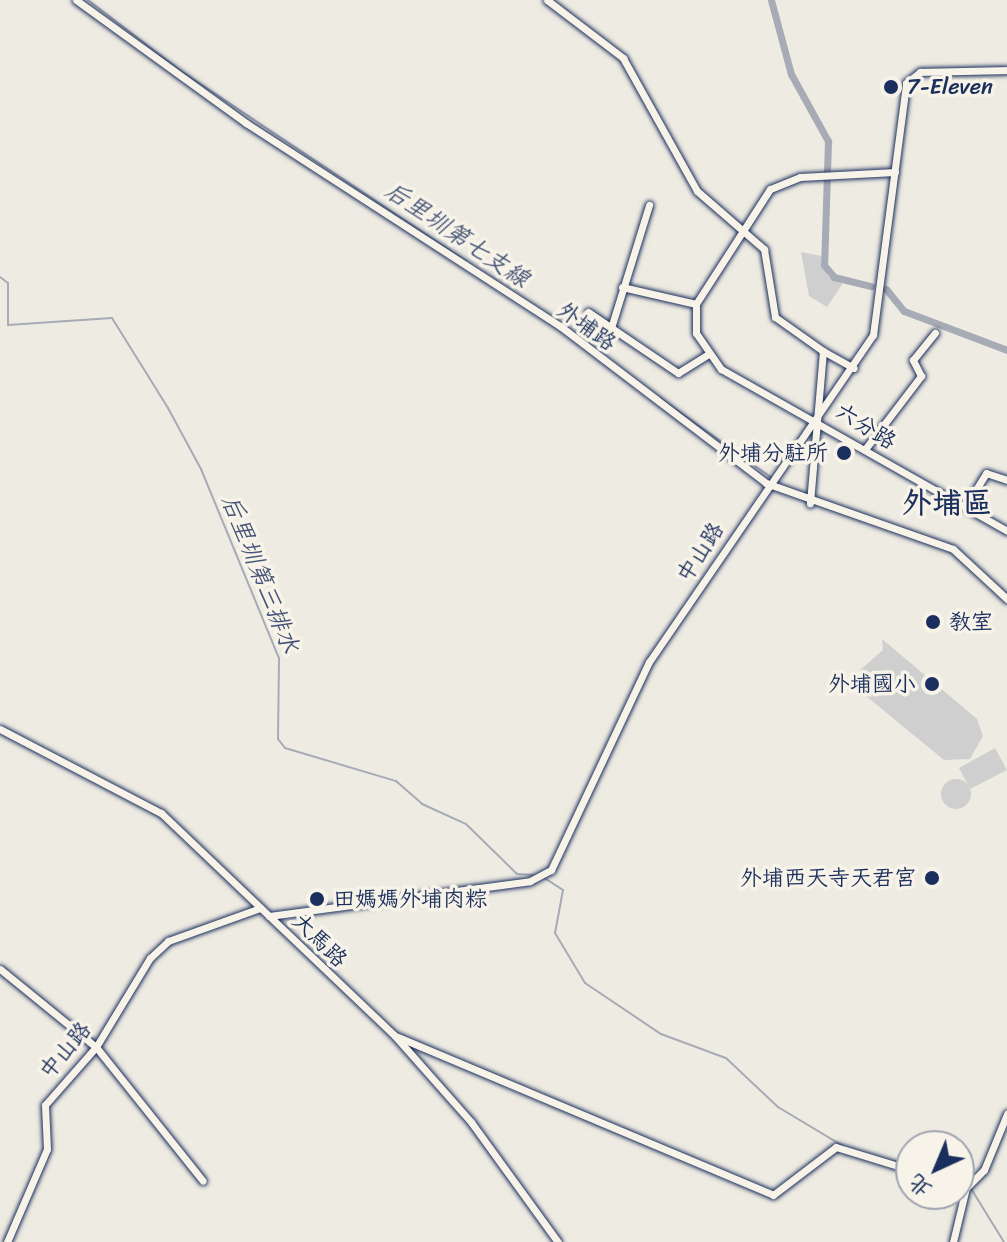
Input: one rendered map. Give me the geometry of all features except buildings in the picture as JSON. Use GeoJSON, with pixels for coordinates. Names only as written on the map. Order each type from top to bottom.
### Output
{"type":"FeatureCollection","features":[{"type":"Feature","properties":{"kind":"street","name":"外埔路"},"geometry":{"type":"LineString","coordinates":[[76,0],[246,123],[560,326],[766,483],[810,503],[953,549],[1007,599]]}},
{"type":"Feature","properties":{"kind":"street"},"geometry":{"type":"LineString","coordinates":[[547,0],[623,58],[697,191],[764,249],[775,317],[823,351],[854,368]]}},
{"type":"Feature","properties":{"kind":"street","name":"中山路"},"geometry":{"type":"LineString","coordinates":[[269,916],[542,878],[565,848],[649,662],[766,483],[820,421],[854,368],[880,310],[895,172],[911,75],[1007,70]]}},
{"type":"Feature","properties":{"kind":"street"},"geometry":{"type":"LineString","coordinates":[[810,503],[820,421],[721,369],[696,333],[696,304],[739,230],[781,183],[830,175],[895,172]]}},
{"type":"Feature","properties":{"kind":"street"},"geometry":{"type":"LineString","coordinates":[[611,328],[649,205]]}},
{"type":"Feature","properties":{"kind":"street"},"geometry":{"type":"LineString","coordinates":[[622,287],[696,304]]}},
{"type":"Feature","properties":{"kind":"street"},"geometry":{"type":"LineString","coordinates":[[588,312],[678,373],[708,354]]}},
{"type":"Feature","properties":{"kind":"street"},"geometry":{"type":"LineString","coordinates":[[866,448],[921,376],[913,360],[935,333]]}},
{"type":"Feature","properties":{"kind":"street","name":"六分路"},"geometry":{"type":"LineString","coordinates":[[823,351],[820,421],[1007,531]]}},
{"type":"Feature","properties":{"kind":"street"},"geometry":{"type":"LineString","coordinates":[[965,507],[986,473],[1007,480]]}},
{"type":"Feature","properties":{"kind":"street","name":"大馬路"},"geometry":{"type":"LineString","coordinates":[[0,729],[132,791],[269,916],[395,1036],[471,1122],[558,1242]]}},
{"type":"Feature","properties":{"kind":"street","name":"中山路"},"geometry":{"type":"LineString","coordinates":[[7,1242],[47,1149],[45,1105],[96,1047],[137,976],[168,941],[260,908]]}},
{"type":"Feature","properties":{"kind":"street"},"geometry":{"type":"LineString","coordinates":[[0,969],[96,1047],[203,1181]]}},
{"type":"Feature","properties":{"kind":"street"},"geometry":{"type":"LineString","coordinates":[[395,1036],[773,1195],[836,1147],[895,1165]]}},
{"type":"Feature","properties":{"kind":"street"},"geometry":{"type":"LineString","coordinates":[[975,1177],[984,1170],[1007,1114]]}},
{"type":"Feature","properties":{"kind":"street"},"geometry":{"type":"LineString","coordinates":[[953,1242],[959,1210]]}},
{"type":"Feature","properties":{"kind":"shaded area"},"geometry":{"type":"Polygon","coordinates":[[[801,252],[821,256],[828,276],[843,283],[827,307],[809,296],[801,252]]]}},
{"type":"Feature","properties":{"kind":"shaded area"},"geometry":{"type":"Polygon","coordinates":[[[882,639],[977,719],[983,736],[970,759],[944,760],[866,696],[859,671],[883,650],[882,639]]]}},
{"type":"Feature","properties":{"kind":"shaded area"},"geometry":{"type":"Polygon","coordinates":[[[995,748],[1007,770],[970,789],[959,768],[995,748]]]}},
{"type":"Feature","properties":{"kind":"shaded area"},"geometry":{"type":"Polygon","coordinates":[[[956,779],[966,784],[971,794],[966,804],[956,809],[946,804],[941,794],[946,784],[956,779]]]}},
{"type":"Feature","properties":{"kind":"waterway","name":"后里圳第七支線"},"geometry":{"type":"LineString","coordinates":[[88,0],[181,71],[466,261]]}},
{"type":"Feature","properties":{"kind":"waterway"},"geometry":{"type":"LineString","coordinates":[[771,0],[791,74],[828,141],[824,265],[834,277],[871,286]]}},
{"type":"Feature","properties":{"kind":"waterway","name":"后里圳第三排水"},"geometry":{"type":"LineString","coordinates":[[0,277],[8,283],[8,325],[112,318],[168,408],[201,469],[279,658],[278,739],[285,748],[396,781],[422,804],[466,824],[517,874],[533,875]]}},
{"type":"Feature","properties":{"kind":"waterway"},"geometry":{"type":"LineString","coordinates":[[886,289],[904,311],[1007,350]]}},
{"type":"Feature","properties":{"kind":"waterway","name":"后里圳第七支線"},"geometry":{"type":"LineString","coordinates":[[660,398],[772,478]]}},
{"type":"Feature","properties":{"kind":"waterway","name":"后里圳第三排水"},"geometry":{"type":"LineString","coordinates":[[543,877],[563,890],[555,933],[585,983],[661,1034],[726,1058],[778,1107],[843,1146]]}},
{"type":"Feature","properties":{"kind":"waterway","name":"后里圳第三排水"},"geometry":{"type":"LineString","coordinates":[[975,1195],[1004,1242]]}},
{"type":"Feature","properties":{"kind":"place","name":"7-Eleven"},"geometry":{"type":"Point","coordinates":[891,87]}},
{"type":"Feature","properties":{"kind":"place","name":"外埔分駐所"},"geometry":{"type":"Point","coordinates":[844,453]}},
{"type":"Feature","properties":{"kind":"place","name":"教室"},"geometry":{"type":"Point","coordinates":[933,622]}},
{"type":"Feature","properties":{"kind":"place","name":"外埔國小"},"geometry":{"type":"Point","coordinates":[932,684]}},
{"type":"Feature","properties":{"kind":"place","name":"外埔西天寺天君宮"},"geometry":{"type":"Point","coordinates":[932,878]}},
{"type":"Feature","properties":{"kind":"place","name":"田媽媽外埔肉粽"},"geometry":{"type":"Point","coordinates":[317,899]}},
{"type":"Feature","properties":{"kind":"district","name":"外埔區"},"geometry":{"type":"Point","coordinates":[947,503]}}]}
